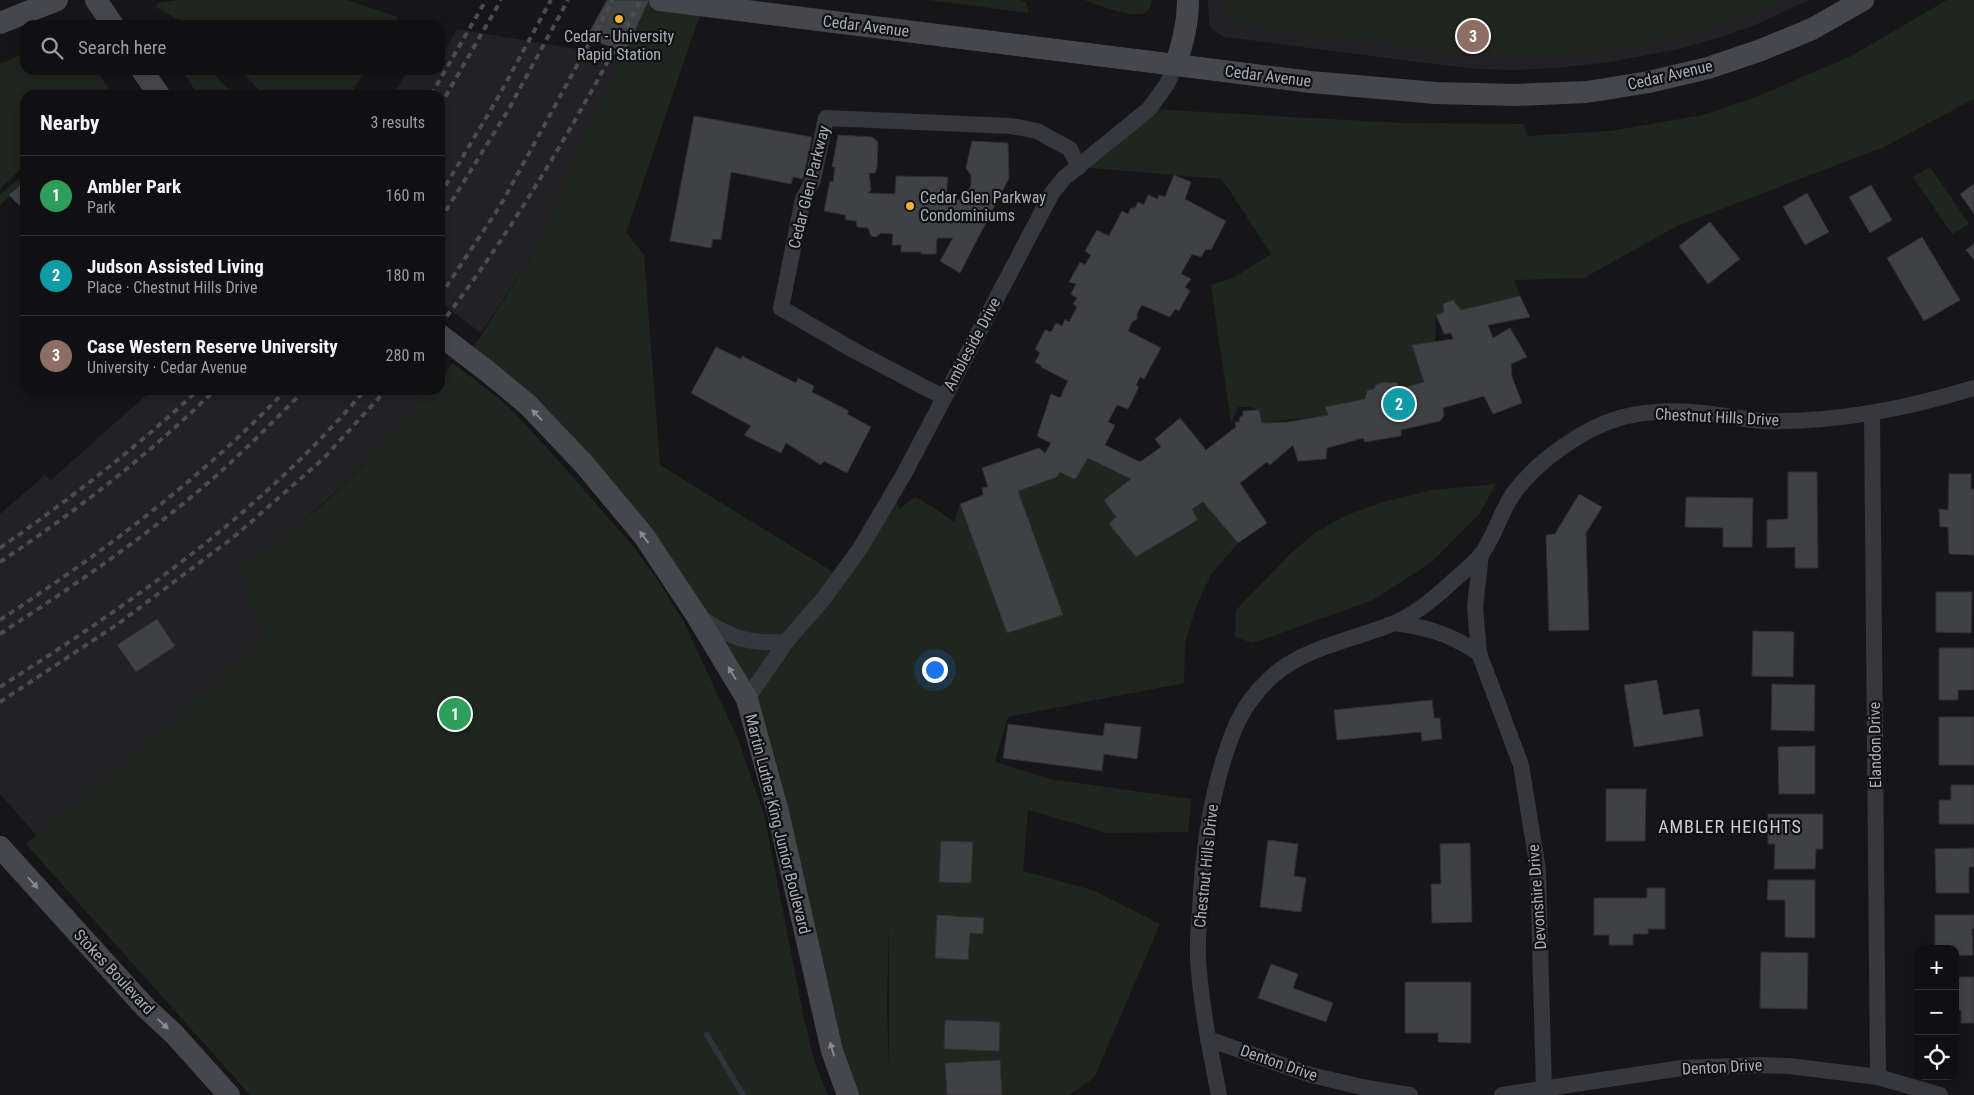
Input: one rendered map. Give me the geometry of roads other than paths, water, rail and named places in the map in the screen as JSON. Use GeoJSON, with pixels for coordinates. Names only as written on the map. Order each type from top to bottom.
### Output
{"type":"FeatureCollection","features":[{"type":"Feature","properties":{"kind":"main road"},"geometry":{"type":"LineString","coordinates":[[96,0],[110,20]]}},
{"type":"Feature","properties":{"kind":"main road","name":"Cedar Avenue"},"geometry":{"type":"LineString","coordinates":[[660,0],[1311,82],[1436,93],[1515,95],[1588,92],[1649,82],[1708,68],[1761,50],[1812,29],[1863,0]]}},
{"type":"Feature","properties":{"kind":"main road"},"geometry":{"type":"LineString","coordinates":[[1176,64],[1186,35],[1188,0]]}},
{"type":"Feature","properties":{"kind":"main road"},"geometry":{"type":"LineString","coordinates":[[0,11],[0,23],[46,2]]}},
{"type":"Feature","properties":{"kind":"main road"},"geometry":{"type":"LineString","coordinates":[[145,75],[156,90]]}},
{"type":"Feature","properties":{"kind":"main road","name":"Martin Luther King Junior Boulevard"},"geometry":{"type":"LineString","coordinates":[[445,339],[528,405],[584,464],[644,536],[697,616],[747,699],[778,812],[832,1051],[848,1095]]}},
{"type":"Feature","properties":{"kind":"main road","name":"Stokes Boulevard"},"geometry":{"type":"LineString","coordinates":[[0,847],[145,1007],[174,1034],[229,1095]]}},
{"type":"Feature","properties":{"kind":"street","name":"Ambleside Drive"},"geometry":{"type":"LineString","coordinates":[[747,699],[786,642],[824,598],[859,550],[904,474],[1052,193],[1064,178],[1149,109],[1167,84],[1176,64]]}},
{"type":"Feature","properties":{"kind":"street","name":"Cedar Glen Parkway"},"geometry":{"type":"LineString","coordinates":[[943,397],[855,351],[780,308],[803,199],[813,180],[826,118],[1011,126],[1037,131],[1070,149],[1079,167]]}},
{"type":"Feature","properties":{"kind":"street","name":"Chestnut Hills Drive"},"geometry":{"type":"LineString","coordinates":[[1219,1095],[1208,1039],[1198,960],[1201,884],[1214,798],[1228,747],[1239,718],[1258,690],[1286,666],[1319,649],[1395,623],[1417,610],[1447,587],[1481,554],[1508,503],[1516,490],[1527,479],[1560,448],[1611,421],[1647,413],[1674,412],[1702,413],[1760,420],[1834,419],[1872,414],[1924,403],[1974,388]]}},
{"type":"Feature","properties":{"kind":"street","name":"Elandon Drive"},"geometry":{"type":"LineString","coordinates":[[1872,414],[1878,1077]]}},
{"type":"Feature","properties":{"kind":"street","name":"Devonshire Drive"},"geometry":{"type":"LineString","coordinates":[[1481,554],[1475,608],[1479,652],[1521,765],[1538,870],[1544,1090]]}},
{"type":"Feature","properties":{"kind":"street"},"geometry":{"type":"LineString","coordinates":[[697,616],[726,634],[743,640],[786,642]]}},
{"type":"Feature","properties":{"kind":"street"},"geometry":{"type":"LineString","coordinates":[[1395,623],[1425,627],[1454,637],[1479,652]]}},
{"type":"Feature","properties":{"kind":"street","name":"Denton Drive"},"geometry":{"type":"LineString","coordinates":[[1208,1039],[1311,1075],[1362,1087],[1410,1095]]}},
{"type":"Feature","properties":{"kind":"street","name":"Denton Drive"},"geometry":{"type":"LineString","coordinates":[[1502,1095],[1682,1068],[1758,1065],[1789,1066],[1878,1077],[1940,1095]]}},
{"type":"Feature","properties":{"kind":"waterway"},"geometry":{"type":"LineString","coordinates":[[707,1035],[743,1095]]}},
{"type":"Feature","properties":{"kind":"railway"},"geometry":{"type":"LineString","coordinates":[[445,71],[486,0]]}},
{"type":"Feature","properties":{"kind":"railway"},"geometry":{"type":"LineString","coordinates":[[445,97],[501,0]]}},
{"type":"Feature","properties":{"kind":"railway"},"geometry":{"type":"LineString","coordinates":[[445,187],[496,101],[551,0]]}},
{"type":"Feature","properties":{"kind":"railway"},"geometry":{"type":"LineString","coordinates":[[445,212],[507,112],[568,0]]}},
{"type":"Feature","properties":{"kind":"railway"},"geometry":{"type":"LineString","coordinates":[[445,288],[500,206],[613,0]]}},
{"type":"Feature","properties":{"kind":"railway"},"geometry":{"type":"LineString","coordinates":[[445,318],[469,287],[522,208],[572,126],[641,0]]}},
{"type":"Feature","properties":{"kind":"railway"},"geometry":{"type":"LineString","coordinates":[[434,90],[443,75]]}},
{"type":"Feature","properties":{"kind":"railway"},"geometry":{"type":"LineString","coordinates":[[0,548],[102,472],[192,395]]}},
{"type":"Feature","properties":{"kind":"railway"},"geometry":{"type":"LineString","coordinates":[[0,562],[57,523],[112,481],[210,395]]}},
{"type":"Feature","properties":{"kind":"railway"},"geometry":{"type":"LineString","coordinates":[[0,620],[76,568],[149,513],[220,454],[281,395]]}},
{"type":"Feature","properties":{"kind":"railway"},"geometry":{"type":"LineString","coordinates":[[0,634],[84,578],[192,497],[228,465],[299,395]]}},
{"type":"Feature","properties":{"kind":"railway"},"geometry":{"type":"LineString","coordinates":[[0,687],[99,622],[194,552],[283,476],[325,435],[361,395]]}},
{"type":"Feature","properties":{"kind":"railway"},"geometry":{"type":"LineString","coordinates":[[0,702],[118,624],[235,536],[324,458],[381,395]]}},
{"type":"Feature","properties":{"kind":"place","name":"Cedar - University Rapid Station"},"geometry":{"type":"Point","coordinates":[619,19]}},
{"type":"Feature","properties":{"kind":"place","name":"Case Western Reserve University"},"geometry":{"type":"Point","coordinates":[1473,36]}},
{"type":"Feature","properties":{"kind":"place","name":"Cedar Glen Parkway Condominiums"},"geometry":{"type":"Point","coordinates":[910,206]}},
{"type":"Feature","properties":{"kind":"place","name":"Judson Assisted Living"},"geometry":{"type":"Point","coordinates":[1399,404]}},
{"type":"Feature","properties":{"kind":"place","name":"Ambler Park"},"geometry":{"type":"Point","coordinates":[455,714]}},
{"type":"Feature","properties":{"kind":"district","name":"AMBLER HEIGHTS"},"geometry":{"type":"Point","coordinates":[1730,826]}}]}
